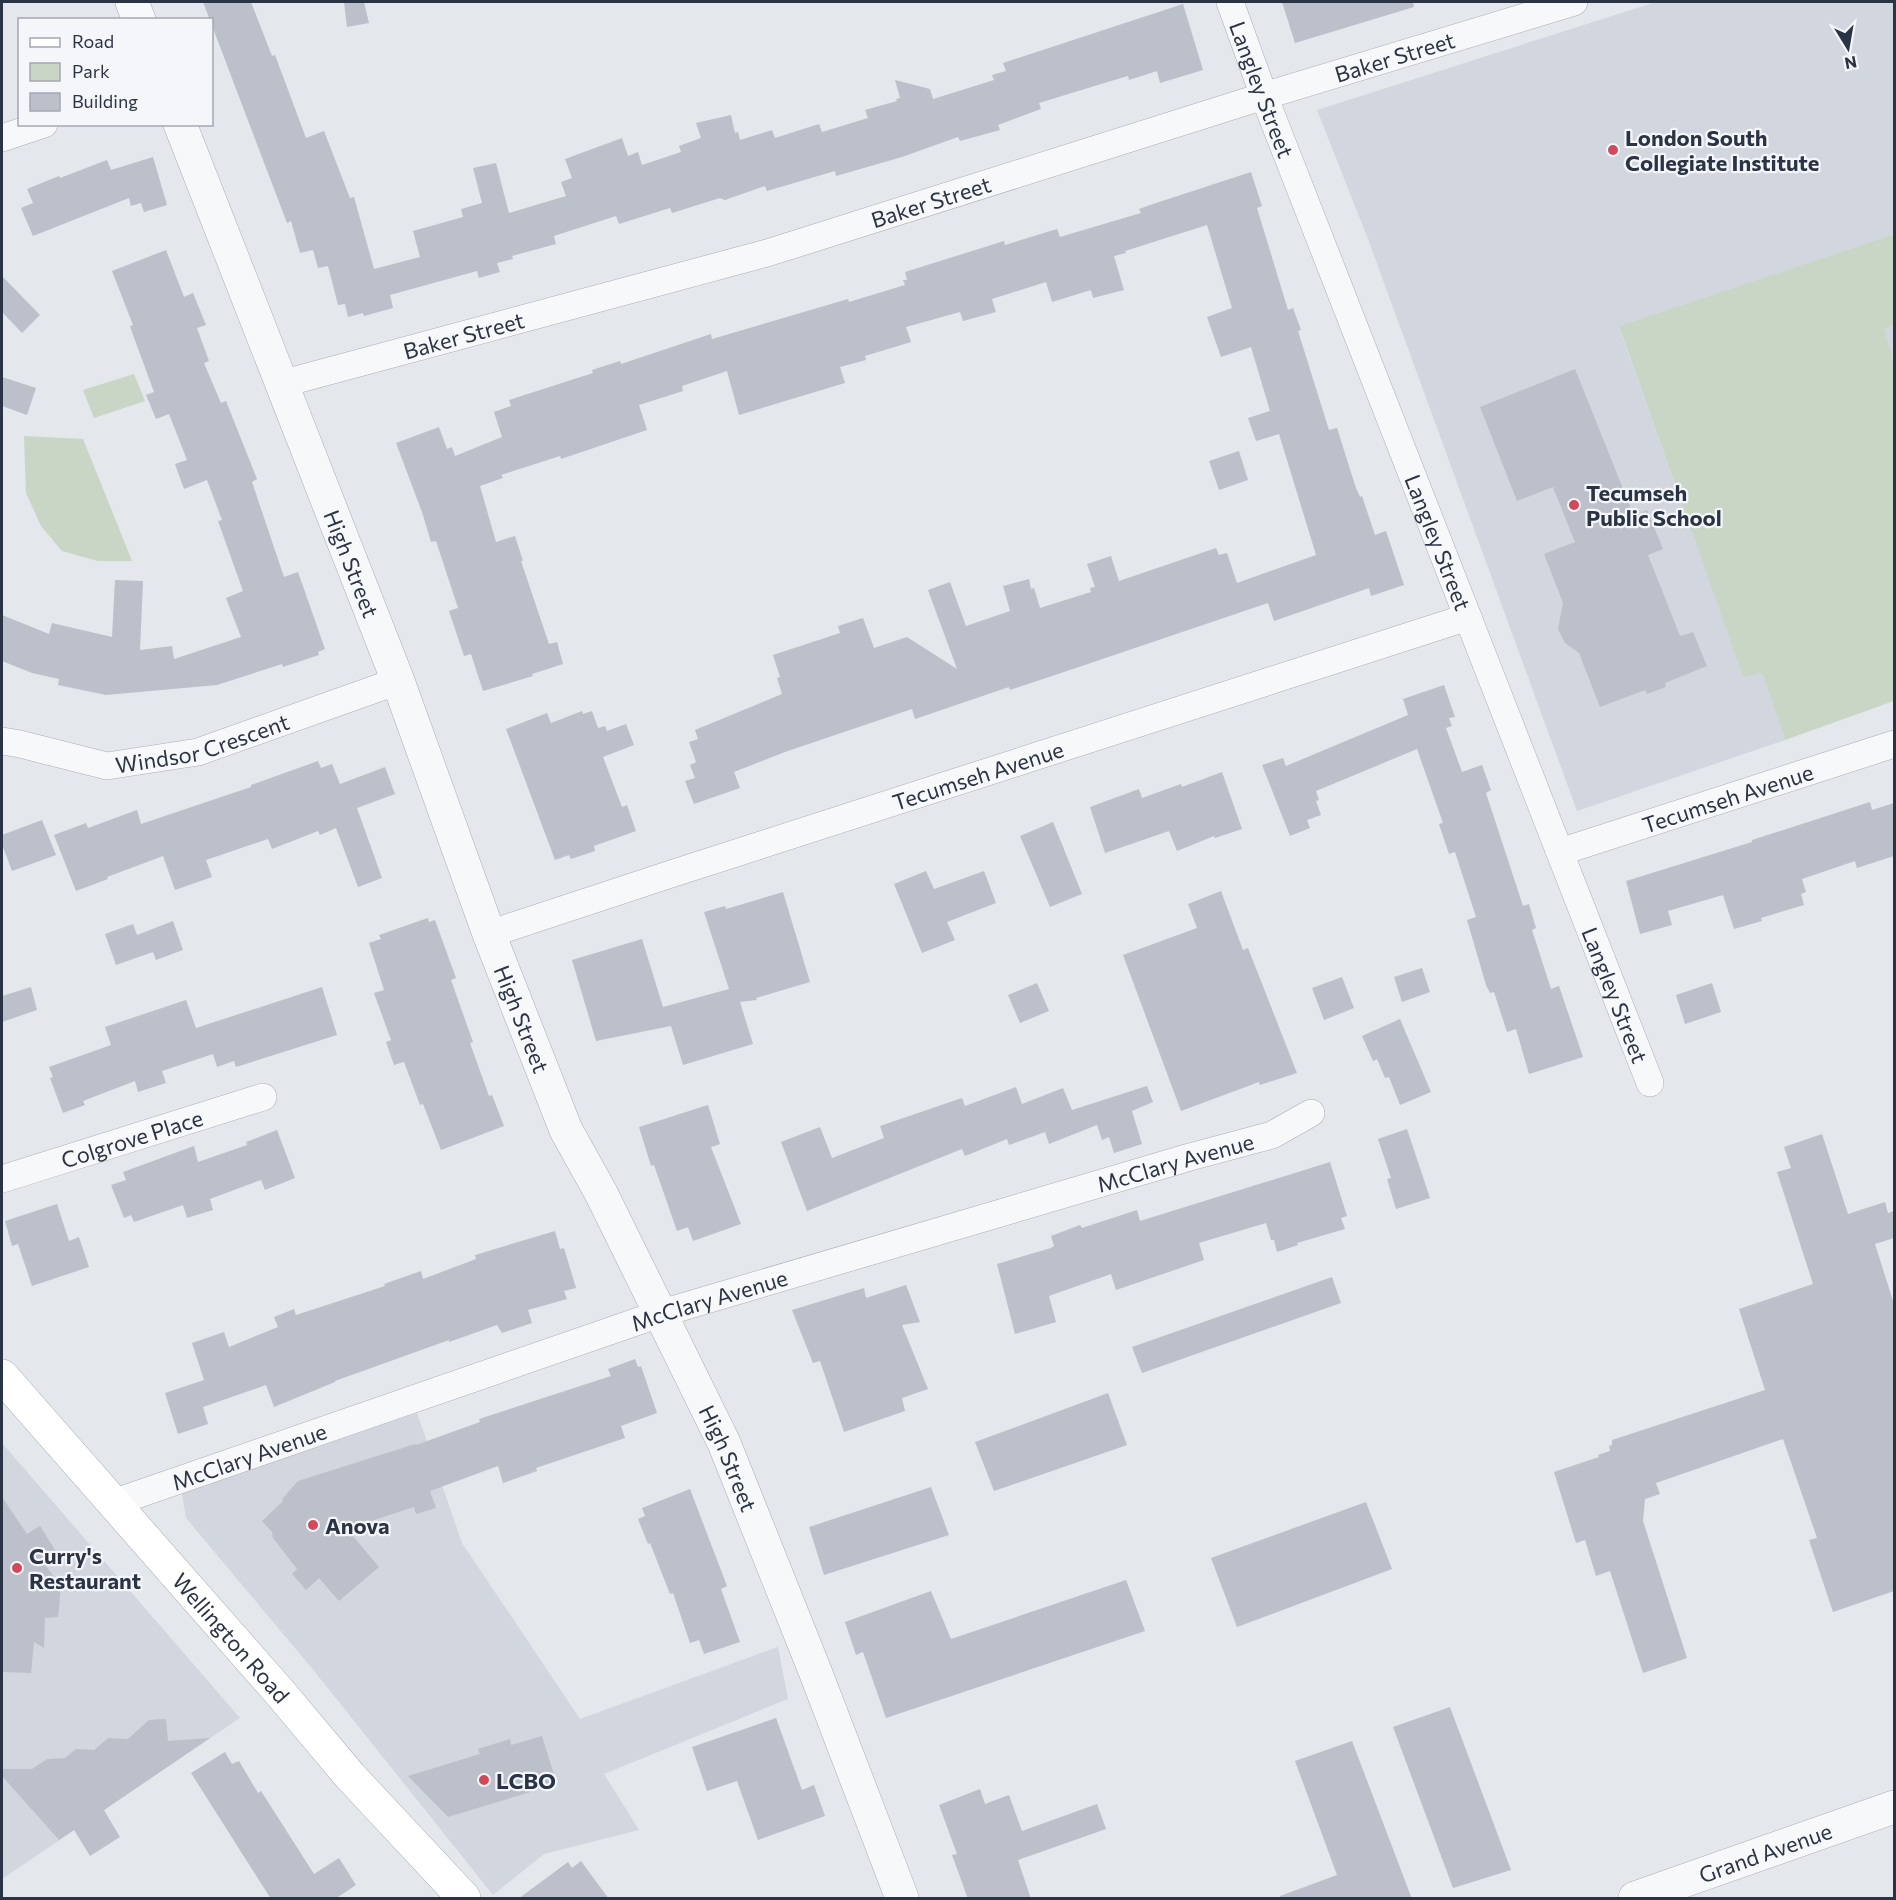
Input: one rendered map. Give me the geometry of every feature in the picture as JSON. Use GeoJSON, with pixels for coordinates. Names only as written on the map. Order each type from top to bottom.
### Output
{"type":"FeatureCollection","features":[{"type":"Feature","properties":{"kind":"main road","name":"Wellington Road"},"geometry":{"type":"LineString","coordinates":[[2,1376],[282,1695],[350,1776],[464,1899]]}},
{"type":"Feature","properties":{"kind":"street"},"geometry":{"type":"LineString","coordinates":[[132,2],[138,18]]}},
{"type":"Feature","properties":{"kind":"street","name":"Langley Street"},"geometry":{"type":"LineString","coordinates":[[1230,2],[1264,96],[1650,1083]]}},
{"type":"Feature","properties":{"kind":"street","name":"Baker Street"},"geometry":{"type":"LineString","coordinates":[[281,384],[767,253],[1264,96],[1574,2]]}},
{"type":"Feature","properties":{"kind":"street"},"geometry":{"type":"LineString","coordinates":[[2,138],[38,126]]}},
{"type":"Feature","properties":{"kind":"street","name":"High Street"},"geometry":{"type":"LineString","coordinates":[[181,126],[398,681],[489,934],[566,1130],[591,1173],[662,1313],[724,1443],[862,1791],[902,1899]]}},
{"type":"Feature","properties":{"kind":"street","name":"Tecumseh Avenue"},"geometry":{"type":"LineString","coordinates":[[489,934],[1468,617]]}},
{"type":"Feature","properties":{"kind":"street","name":"Windsor Crescent"},"geometry":{"type":"LineString","coordinates":[[2,741],[107,766],[198,752],[398,681]]}},
{"type":"Feature","properties":{"kind":"street","name":"Tecumseh Avenue"},"geometry":{"type":"LineString","coordinates":[[1560,852],[1894,744]]}},
{"type":"Feature","properties":{"kind":"street","name":"Colgrove Place"},"geometry":{"type":"LineString","coordinates":[[2,1179],[263,1097]]}},
{"type":"Feature","properties":{"kind":"street","name":"McClary Avenue"},"geometry":{"type":"LineString","coordinates":[[113,1503],[662,1313],[1190,1157],[1272,1135],[1311,1113]]}},
{"type":"Feature","properties":{"kind":"street","name":"Grand Avenue"},"geometry":{"type":"LineString","coordinates":[[1635,1899],[1894,1807]]}},
{"type":"Feature","properties":{"kind":"shaded area"},"geometry":{"type":"Polygon","coordinates":[[[1656,2],[1894,2],[1894,234],[1619,327],[1743,676],[1762,673],[1785,740],[1577,811],[1368,239],[1317,110],[1656,2]]]}},
{"type":"Feature","properties":{"kind":"shaded area"},"geometry":{"type":"Polygon","coordinates":[[[1894,325],[1894,364],[1883,329],[1894,325]]]}},
{"type":"Feature","properties":{"kind":"shaded area"},"geometry":{"type":"Polygon","coordinates":[[[417,1413],[462,1543],[580,1719],[778,1647],[788,1699],[604,1774],[639,1830],[544,1854],[493,1895],[315,1672],[186,1518],[182,1493],[417,1413]]]}},
{"type":"Feature","properties":{"kind":"shaded area"},"geometry":{"type":"Polygon","coordinates":[[[2,1443],[240,1718],[2,1879],[2,1443]]]}},
{"type":"Feature","properties":{"kind":"green space"},"geometry":{"type":"Polygon","coordinates":[[[1894,234],[1894,325],[1884,329],[1894,364],[1894,701],[1785,740],[1762,673],[1743,677],[1619,326],[1894,234]]]}},
{"type":"Feature","properties":{"kind":"green space"},"geometry":{"type":"Polygon","coordinates":[[[134,374],[145,401],[94,418],[83,390],[134,374]]]}},
{"type":"Feature","properties":{"kind":"green space"},"geometry":{"type":"Polygon","coordinates":[[[24,436],[83,439],[132,561],[98,561],[62,551],[41,526],[26,493],[24,436]]]}},
{"type":"Feature","properties":{"kind":"building"},"geometry":{"type":"Polygon","coordinates":[[[203,2],[251,2],[272,56],[275,55],[306,138],[324,131],[350,198],[354,197],[374,269],[420,257],[413,231],[463,217],[461,209],[482,203],[473,168],[496,163],[509,213],[566,196],[561,182],[572,178],[565,159],[622,138],[628,156],[638,152],[642,165],[681,152],[679,146],[701,138],[696,123],[731,115],[735,133],[738,132],[740,140],[772,130],[775,138],[819,124],[822,132],[868,118],[865,110],[897,101],[896,99],[900,98],[895,80],[930,89],[933,99],[994,80],[992,75],[1006,71],[1003,63],[1183,4],[1203,70],[1160,83],[1157,71],[1129,80],[1128,76],[1039,103],[1041,109],[998,125],[1000,130],[960,141],[958,137],[902,157],[836,176],[835,171],[767,191],[765,186],[725,200],[720,198],[672,213],[670,208],[619,224],[616,216],[554,236],[556,244],[512,256],[513,259],[497,263],[500,272],[479,278],[477,271],[390,295],[393,308],[364,316],[363,313],[348,317],[345,304],[338,305],[328,266],[318,268],[313,250],[300,253],[291,221],[287,223],[213,28],[213,18],[209,18],[203,2]]]}},
{"type":"Feature","properties":{"kind":"building"},"geometry":{"type":"Polygon","coordinates":[[[344,2],[364,2],[369,23],[347,27],[344,2]]]}},
{"type":"Feature","properties":{"kind":"building"},"geometry":{"type":"Polygon","coordinates":[[[1282,2],[1413,2],[1414,7],[1295,43],[1282,2]]]}},
{"type":"Feature","properties":{"kind":"building"},"geometry":{"type":"Polygon","coordinates":[[[153,157],[167,205],[144,212],[141,203],[131,206],[129,198],[33,236],[21,208],[33,203],[27,189],[107,160],[111,170],[153,157]]]}},
{"type":"Feature","properties":{"kind":"building"},"geometry":{"type":"Polygon","coordinates":[[[1251,172],[1262,206],[1257,208],[1288,310],[1293,308],[1301,330],[1298,331],[1329,430],[1337,428],[1356,488],[1360,497],[1362,496],[1375,535],[1386,531],[1404,585],[1371,596],[1369,588],[1274,621],[1268,603],[1010,690],[1009,687],[915,719],[912,709],[785,752],[734,772],[740,788],[694,804],[685,781],[695,778],[690,765],[696,762],[689,742],[698,739],[695,730],[782,694],[777,678],[780,677],[773,655],[840,633],[838,626],[863,618],[874,648],[907,637],[957,669],[928,590],[950,582],[966,626],[1010,611],[1003,586],[1029,579],[1040,608],[1091,592],[1090,588],[1095,587],[1087,564],[1111,556],[1119,581],[1216,548],[1219,555],[1227,553],[1237,583],[1316,555],[1279,434],[1256,441],[1248,418],[1270,411],[1251,347],[1221,357],[1207,317],[1232,308],[1207,225],[1114,256],[1124,290],[1093,298],[1091,290],[1052,302],[1046,282],[992,299],[996,312],[963,321],[960,312],[906,327],[911,342],[865,356],[866,360],[840,367],[845,383],[739,415],[727,371],[682,386],[683,391],[639,405],[647,430],[561,459],[560,456],[501,475],[503,478],[480,486],[496,542],[515,536],[549,644],[557,642],[563,664],[483,691],[471,654],[464,656],[449,611],[458,608],[436,541],[431,542],[396,443],[439,427],[447,449],[452,447],[455,456],[502,437],[494,412],[511,406],[509,400],[593,373],[592,370],[620,361],[621,364],[711,334],[712,339],[848,299],[849,302],[905,285],[903,280],[907,280],[905,272],[1004,241],[1005,245],[1057,229],[1060,237],[1141,213],[1139,209],[1251,172]]]}},
{"type":"Feature","properties":{"kind":"building"},"geometry":{"type":"Polygon","coordinates":[[[166,250],[184,297],[193,293],[206,325],[197,328],[209,361],[204,363],[221,403],[226,401],[257,479],[252,482],[284,577],[298,572],[325,649],[318,652],[319,655],[283,667],[282,664],[217,685],[106,695],[58,685],[59,679],[32,673],[2,661],[2,615],[49,634],[52,623],[112,637],[115,580],[143,581],[140,650],[172,646],[174,659],[241,637],[226,598],[243,591],[218,521],[222,520],[207,480],[184,489],[175,464],[187,460],[169,414],[156,419],[146,395],[154,392],[130,326],[133,325],[112,271],[166,250]]]}},
{"type":"Feature","properties":{"kind":"building"},"geometry":{"type":"Polygon","coordinates":[[[2,276],[40,315],[22,333],[2,312],[2,276]]]}},
{"type":"Feature","properties":{"kind":"building","name":"Tecumseh Public School"},"geometry":{"type":"Polygon","coordinates":[[[1575,369],[1634,516],[1647,510],[1663,549],[1648,555],[1680,636],[1693,632],[1707,666],[1665,683],[1666,687],[1647,694],[1645,690],[1600,707],[1579,653],[1565,643],[1558,629],[1563,603],[1544,554],[1575,542],[1553,487],[1517,501],[1480,407],[1575,369]]]}},
{"type":"Feature","properties":{"kind":"building"},"geometry":{"type":"Polygon","coordinates":[[[2,377],[36,388],[27,415],[2,406],[2,377]]]}},
{"type":"Feature","properties":{"kind":"building"},"geometry":{"type":"Polygon","coordinates":[[[1239,451],[1248,480],[1219,490],[1209,461],[1239,451]]]}},
{"type":"Feature","properties":{"kind":"building"},"geometry":{"type":"Polygon","coordinates":[[[1444,685],[1455,717],[1449,718],[1452,726],[1446,728],[1462,772],[1482,765],[1491,790],[1486,793],[1523,906],[1529,904],[1536,928],[1532,930],[1551,989],[1559,986],[1583,1057],[1529,1074],[1516,1029],[1507,1032],[1494,992],[1490,993],[1486,985],[1467,920],[1476,917],[1455,852],[1449,854],[1439,824],[1443,823],[1417,749],[1316,791],[1319,800],[1316,801],[1321,815],[1307,820],[1310,828],[1290,836],[1262,765],[1283,758],[1286,766],[1408,715],[1403,699],[1444,685]]]}},
{"type":"Feature","properties":{"kind":"building"},"geometry":{"type":"Polygon","coordinates":[[[582,711],[583,714],[592,711],[598,728],[605,726],[607,731],[626,724],[634,745],[603,757],[622,807],[627,805],[636,831],[594,846],[595,851],[571,859],[569,855],[555,860],[506,729],[547,713],[551,723],[582,711]]]}},
{"type":"Feature","properties":{"kind":"building"},"geometry":{"type":"Polygon","coordinates":[[[318,761],[321,768],[332,764],[340,784],[385,767],[395,794],[357,808],[382,878],[358,887],[336,828],[320,835],[318,831],[272,849],[268,839],[206,860],[212,877],[175,890],[163,856],[76,891],[54,835],[86,823],[88,828],[137,810],[141,824],[251,787],[251,785],[318,761]]]}},
{"type":"Feature","properties":{"kind":"building"},"geometry":{"type":"Polygon","coordinates":[[[1222,772],[1242,829],[1215,838],[1214,836],[1177,851],[1169,831],[1105,853],[1090,807],[1139,789],[1142,798],[1181,784],[1182,787],[1222,772]]]}},
{"type":"Feature","properties":{"kind":"building"},"geometry":{"type":"Polygon","coordinates":[[[1870,802],[1872,810],[1894,803],[1894,856],[1857,868],[1855,861],[1802,879],[1806,892],[1801,894],[1804,905],[1761,918],[1762,921],[1734,929],[1723,895],[1668,911],[1672,925],[1640,934],[1626,881],[1870,802]]]}},
{"type":"Feature","properties":{"kind":"building"},"geometry":{"type":"Polygon","coordinates":[[[42,820],[56,855],[12,871],[2,844],[2,835],[42,820]]]}},
{"type":"Feature","properties":{"kind":"building"},"geometry":{"type":"Polygon","coordinates":[[[1053,822],[1082,894],[1050,907],[1020,836],[1053,822]]]}},
{"type":"Feature","properties":{"kind":"building"},"geometry":{"type":"Polygon","coordinates":[[[926,871],[934,889],[984,871],[996,903],[947,922],[955,940],[922,953],[894,884],[926,871]]]}},
{"type":"Feature","properties":{"kind":"building"},"geometry":{"type":"Polygon","coordinates":[[[1221,891],[1243,950],[1248,948],[1297,1073],[1260,1085],[1259,1082],[1181,1111],[1123,955],[1197,928],[1188,904],[1221,891]]]}},
{"type":"Feature","properties":{"kind":"building"},"geometry":{"type":"Polygon","coordinates":[[[783,892],[810,982],[756,998],[757,1000],[740,1002],[753,1044],[683,1065],[671,1026],[596,1041],[572,960],[642,939],[663,1007],[729,989],[704,912],[725,906],[726,909],[783,892]]]}},
{"type":"Feature","properties":{"kind":"building"},"geometry":{"type":"Polygon","coordinates":[[[428,918],[429,922],[435,920],[456,978],[451,980],[473,1042],[470,1043],[489,1096],[492,1095],[504,1126],[441,1150],[423,1104],[420,1105],[404,1062],[394,1065],[386,1042],[391,1040],[374,993],[384,990],[369,943],[381,939],[379,935],[428,918]]]}},
{"type":"Feature","properties":{"kind":"building"},"geometry":{"type":"Polygon","coordinates":[[[173,921],[183,950],[156,960],[153,952],[116,965],[105,934],[133,924],[137,935],[173,921]]]}},
{"type":"Feature","properties":{"kind":"building"},"geometry":{"type":"Polygon","coordinates":[[[1422,968],[1430,992],[1402,1002],[1394,977],[1422,968]]]}},
{"type":"Feature","properties":{"kind":"building"},"geometry":{"type":"Polygon","coordinates":[[[1342,977],[1354,1008],[1324,1020],[1312,988],[1342,977]]]}},
{"type":"Feature","properties":{"kind":"building"},"geometry":{"type":"Polygon","coordinates":[[[1037,983],[1049,1011],[1020,1023],[1008,995],[1037,983]]]}},
{"type":"Feature","properties":{"kind":"building"},"geometry":{"type":"Polygon","coordinates":[[[1712,983],[1721,1012],[1685,1024],[1676,995],[1712,983]]]}},
{"type":"Feature","properties":{"kind":"building"},"geometry":{"type":"Polygon","coordinates":[[[31,987],[37,1010],[2,1022],[2,996],[31,987]]]}},
{"type":"Feature","properties":{"kind":"building"},"geometry":{"type":"Polygon","coordinates":[[[322,987],[337,1035],[236,1067],[234,1061],[217,1067],[213,1054],[162,1071],[166,1083],[138,1092],[135,1081],[83,1101],[85,1105],[63,1113],[50,1078],[53,1077],[49,1067],[111,1045],[105,1027],[186,1000],[196,1028],[322,987]]]}},
{"type":"Feature","properties":{"kind":"building"},"geometry":{"type":"Polygon","coordinates":[[[1400,1019],[1431,1092],[1400,1105],[1389,1077],[1385,1078],[1377,1059],[1373,1061],[1362,1036],[1400,1019]]]}},
{"type":"Feature","properties":{"kind":"building"},"geometry":{"type":"Polygon","coordinates":[[[1147,1086],[1153,1102],[1132,1111],[1142,1144],[1114,1153],[1109,1137],[1102,1140],[1097,1125],[1049,1144],[1045,1132],[1009,1145],[1007,1139],[965,1156],[962,1149],[807,1211],[781,1142],[820,1127],[832,1158],[884,1138],[880,1126],[962,1098],[965,1106],[1016,1087],[1022,1104],[1063,1088],[1072,1110],[1147,1086]]]}},
{"type":"Feature","properties":{"kind":"building"},"geometry":{"type":"Polygon","coordinates":[[[708,1105],[720,1144],[711,1147],[741,1224],[693,1241],[688,1227],[677,1231],[654,1165],[651,1166],[639,1127],[708,1105]]]}},
{"type":"Feature","properties":{"kind":"building"},"geometry":{"type":"Polygon","coordinates":[[[1407,1129],[1430,1198],[1396,1209],[1387,1179],[1391,1178],[1378,1139],[1407,1129]]]}},
{"type":"Feature","properties":{"kind":"building"},"geometry":{"type":"Polygon","coordinates":[[[277,1130],[295,1178],[265,1190],[261,1180],[210,1199],[213,1210],[187,1218],[183,1205],[134,1222],[131,1215],[124,1218],[111,1185],[126,1180],[123,1172],[194,1146],[198,1162],[247,1145],[246,1142],[277,1130]]]}},
{"type":"Feature","properties":{"kind":"building"},"geometry":{"type":"Polygon","coordinates":[[[1822,1134],[1848,1214],[1885,1202],[1888,1213],[1894,1211],[1894,1238],[1875,1244],[1894,1304],[1894,1591],[1833,1612],[1809,1540],[1817,1538],[1783,1439],[1656,1483],[1660,1494],[1645,1499],[1643,1521],[1687,1658],[1643,1673],[1610,1571],[1596,1576],[1585,1540],[1576,1543],[1554,1472],[1610,1451],[1609,1446],[1612,1445],[1612,1440],[1765,1390],[1739,1309],[1813,1284],[1777,1172],[1791,1168],[1784,1147],[1822,1134]]]}},
{"type":"Feature","properties":{"kind":"building"},"geometry":{"type":"Polygon","coordinates":[[[1330,1162],[1347,1216],[1341,1218],[1345,1229],[1297,1243],[1298,1245],[1277,1252],[1266,1223],[1199,1243],[1204,1260],[1116,1290],[1111,1274],[1049,1296],[1056,1322],[1015,1334],[997,1264],[1051,1248],[1054,1246],[1051,1236],[1080,1225],[1082,1228],[1137,1210],[1140,1221],[1330,1162]]]}},
{"type":"Feature","properties":{"kind":"building"},"geometry":{"type":"Polygon","coordinates":[[[57,1204],[69,1241],[79,1237],[89,1267],[32,1286],[18,1244],[12,1246],[5,1221],[57,1204]]]}},
{"type":"Feature","properties":{"kind":"building"},"geometry":{"type":"Polygon","coordinates":[[[555,1231],[560,1249],[564,1248],[576,1288],[564,1291],[567,1299],[528,1310],[532,1323],[502,1333],[497,1325],[449,1342],[449,1340],[335,1381],[274,1407],[266,1385],[203,1407],[208,1424],[178,1434],[165,1393],[204,1380],[192,1343],[224,1332],[229,1347],[278,1327],[274,1317],[294,1309],[296,1315],[385,1286],[384,1284],[421,1271],[423,1279],[476,1259],[475,1255],[555,1231]]]}},
{"type":"Feature","properties":{"kind":"building"},"geometry":{"type":"Polygon","coordinates":[[[1332,1277],[1341,1303],[1142,1373],[1132,1347],[1332,1277]]]}},
{"type":"Feature","properties":{"kind":"building"},"geometry":{"type":"Polygon","coordinates":[[[906,1285],[920,1322],[902,1325],[928,1389],[902,1398],[905,1411],[844,1432],[820,1361],[813,1363],[792,1310],[864,1288],[866,1298],[906,1285]]]}},
{"type":"Feature","properties":{"kind":"building"},"geometry":{"type":"Polygon","coordinates":[[[635,1359],[638,1367],[641,1366],[657,1413],[621,1426],[625,1438],[536,1468],[537,1471],[503,1483],[498,1466],[430,1491],[436,1508],[416,1514],[414,1507],[347,1529],[379,1567],[339,1601],[319,1578],[306,1590],[292,1574],[297,1569],[262,1521],[282,1502],[298,1481],[416,1445],[480,1422],[479,1419],[611,1376],[608,1369],[635,1359]]]}},
{"type":"Feature","properties":{"kind":"building"},"geometry":{"type":"Polygon","coordinates":[[[1108,1393],[1127,1445],[994,1491],[975,1442],[1108,1393]]]}},
{"type":"Feature","properties":{"kind":"building"},"geometry":{"type":"Polygon","coordinates":[[[931,1487],[949,1535],[824,1575],[809,1527],[931,1487]]]}},
{"type":"Feature","properties":{"kind":"building"},"geometry":{"type":"Polygon","coordinates":[[[690,1489],[727,1586],[721,1589],[740,1642],[704,1654],[699,1640],[690,1643],[673,1593],[670,1594],[638,1519],[645,1516],[642,1508],[690,1489]]]}},
{"type":"Feature","properties":{"kind":"building"},"geometry":{"type":"Polygon","coordinates":[[[2,1497],[27,1534],[40,1526],[57,1553],[43,1562],[61,1586],[58,1617],[45,1618],[44,1648],[34,1642],[31,1673],[2,1672],[2,1497]]]}},
{"type":"Feature","properties":{"kind":"building"},"geometry":{"type":"Polygon","coordinates":[[[1366,1502],[1392,1569],[1237,1627],[1211,1558],[1366,1502]]]}},
{"type":"Feature","properties":{"kind":"building"},"geometry":{"type":"Polygon","coordinates":[[[1126,1580],[1145,1631],[886,1718],[863,1652],[856,1655],[845,1622],[931,1591],[951,1639],[1126,1580]]]}},
{"type":"Feature","properties":{"kind":"building"},"geometry":{"type":"Polygon","coordinates":[[[1450,1707],[1511,1870],[1453,1888],[1393,1727],[1450,1707]]]}},
{"type":"Feature","properties":{"kind":"building"},"geometry":{"type":"Polygon","coordinates":[[[776,1718],[802,1790],[814,1785],[825,1816],[758,1840],[737,1781],[707,1791],[692,1747],[776,1718]]]}},
{"type":"Feature","properties":{"kind":"building"},"geometry":{"type":"Polygon","coordinates":[[[166,1719],[168,1741],[210,1738],[104,1810],[120,1837],[90,1856],[74,1830],[59,1840],[2,1776],[2,1769],[32,1769],[47,1759],[65,1758],[76,1749],[94,1750],[108,1738],[128,1739],[149,1720],[166,1719]]]}},
{"type":"Feature","properties":{"kind":"building","name":"LCBO"},"geometry":{"type":"Polygon","coordinates":[[[542,1736],[557,1784],[448,1817],[408,1776],[480,1754],[478,1749],[510,1739],[511,1745],[542,1736]]]}},
{"type":"Feature","properties":{"kind":"building"},"geometry":{"type":"Polygon","coordinates":[[[1352,1741],[1412,1899],[1280,1899],[1280,1896],[1337,1875],[1295,1761],[1352,1741]]]}},
{"type":"Feature","properties":{"kind":"building"},"geometry":{"type":"Polygon","coordinates":[[[225,1752],[232,1764],[239,1761],[258,1793],[261,1791],[314,1874],[339,1858],[356,1885],[335,1899],[271,1899],[191,1773],[225,1752]]]}},
{"type":"Feature","properties":{"kind":"building"},"geometry":{"type":"Polygon","coordinates":[[[980,1789],[985,1804],[1009,1795],[1022,1831],[1097,1804],[1106,1829],[1018,1860],[1031,1899],[968,1899],[952,1855],[957,1854],[939,1805],[980,1789]]]}},
{"type":"Feature","properties":{"kind":"building"},"geometry":{"type":"Polygon","coordinates":[[[581,1861],[609,1899],[518,1899],[568,1862],[572,1868],[581,1861]]]}},
{"type":"Feature","properties":{"kind":"place","name":"London South Collegiate Institute"},"geometry":{"type":"Point","coordinates":[1613,150]}},
{"type":"Feature","properties":{"kind":"place","name":"Tecumseh Public School"},"geometry":{"type":"Point","coordinates":[1574,505]}},
{"type":"Feature","properties":{"kind":"place","name":"Anova"},"geometry":{"type":"Point","coordinates":[313,1525]}},
{"type":"Feature","properties":{"kind":"place","name":"Curry's Restaurant"},"geometry":{"type":"Point","coordinates":[17,1568]}},
{"type":"Feature","properties":{"kind":"place","name":"LCBO"},"geometry":{"type":"Point","coordinates":[484,1780]}}]}
